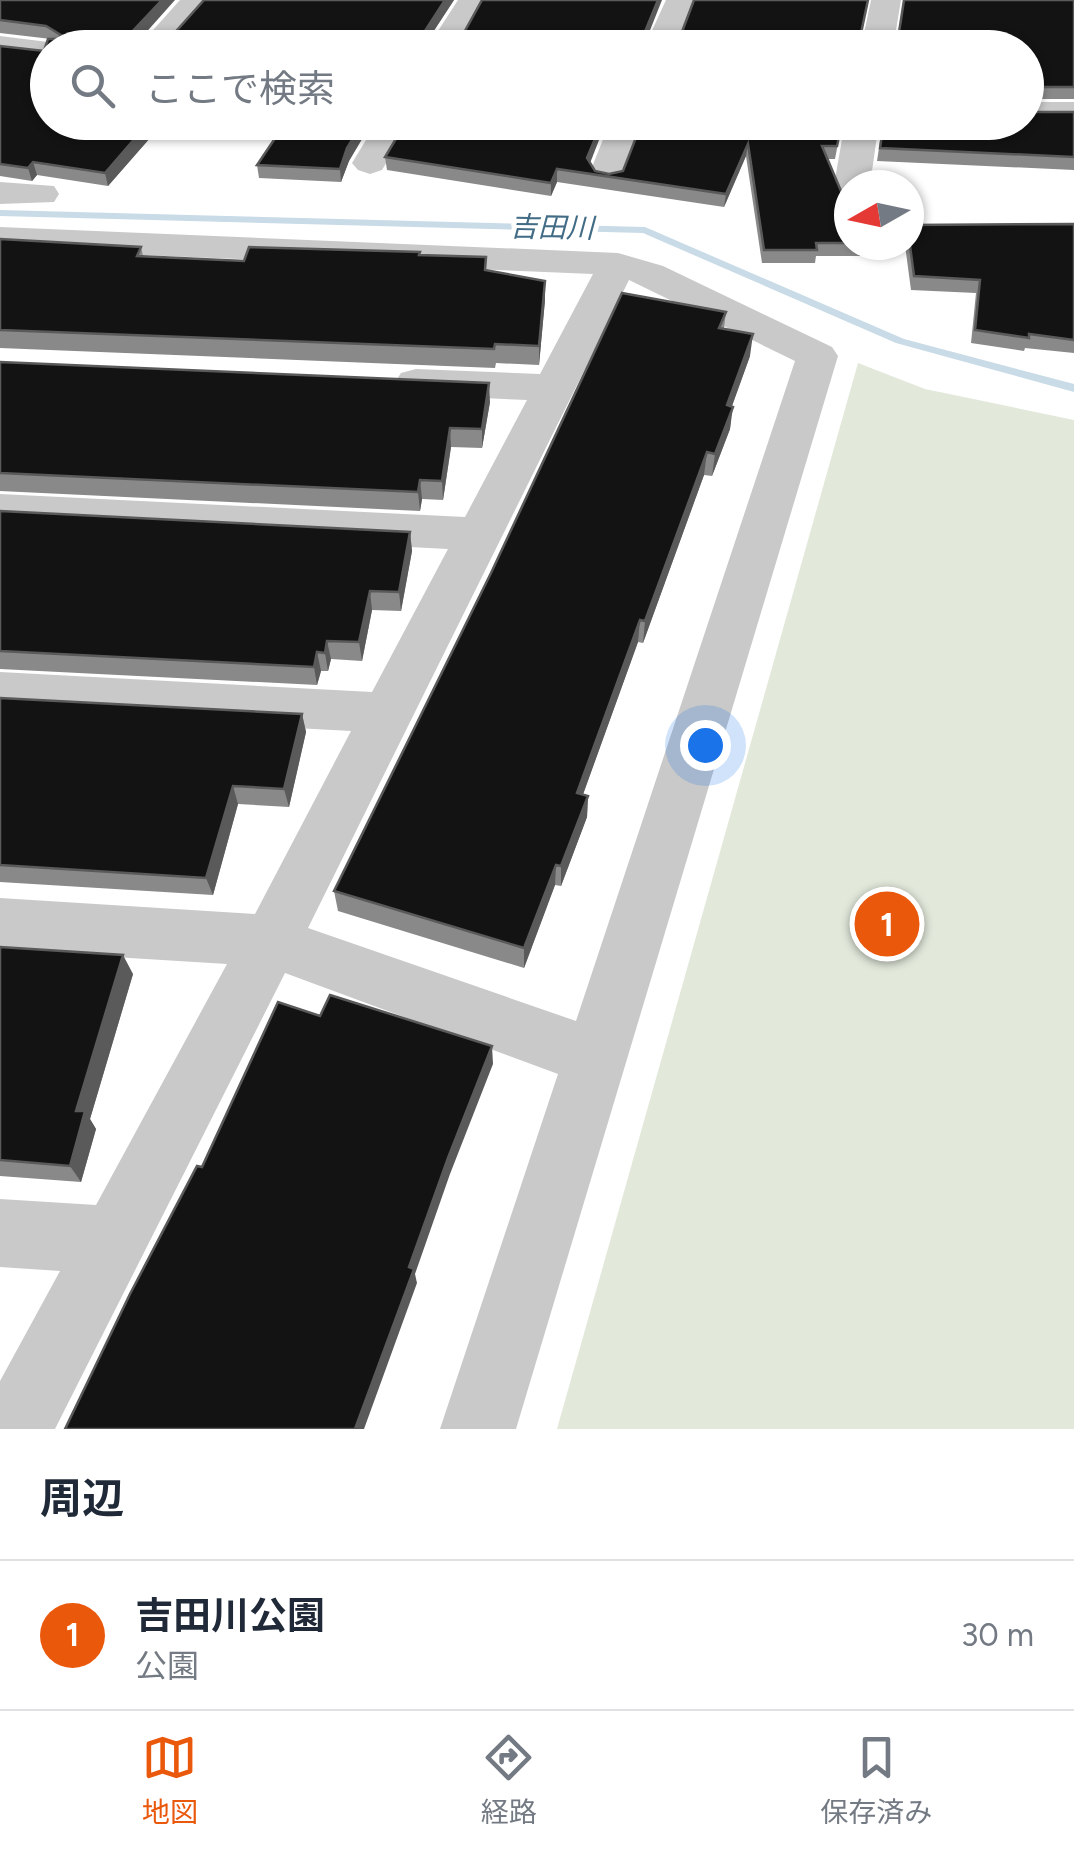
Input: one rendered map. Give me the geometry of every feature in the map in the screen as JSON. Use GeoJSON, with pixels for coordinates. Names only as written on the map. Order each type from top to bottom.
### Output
{"type":"FeatureCollection","features":[{"type":"Feature","properties":{"kind":"street"},"geometry":{"type":"LineString","coordinates":[[169,30],[198,0]]}},
{"type":"Feature","properties":{"kind":"street"},"geometry":{"type":"LineString","coordinates":[[454,30],[473,0]]}},
{"type":"Feature","properties":{"kind":"street"},"geometry":{"type":"LineString","coordinates":[[668,30],[681,0]]}},
{"type":"Feature","properties":{"kind":"street"},"geometry":{"type":"LineString","coordinates":[[880,30],[886,0]]}},
{"type":"Feature","properties":{"kind":"street"},"geometry":{"type":"LineString","coordinates":[[0,46],[30,50]]}},
{"type":"Feature","properties":{"kind":"street"},"geometry":{"type":"LineString","coordinates":[[1044,112],[1074,112]]}},
{"type":"Feature","properties":{"kind":"street"},"geometry":{"type":"LineString","coordinates":[[370,163],[383,140]]}},
{"type":"Feature","properties":{"kind":"street"},"geometry":{"type":"LineString","coordinates":[[608,172],[620,140]]}},
{"type":"Feature","properties":{"kind":"street"},"geometry":{"type":"LineString","coordinates":[[854,170],[859,140]]}},
{"type":"Feature","properties":{"kind":"street"},"geometry":{"type":"LineString","coordinates":[[0,193],[41,194]]}},
{"type":"Feature","properties":{"kind":"street"},"geometry":{"type":"LineString","coordinates":[[0,238],[618,264],[649,274],[817,356],[478,1429]]}},
{"type":"Feature","properties":{"kind":"street"},"geometry":{"type":"LineString","coordinates":[[15,1429],[271,941],[618,264]]}},
{"type":"Feature","properties":{"kind":"street"},"geometry":{"type":"LineString","coordinates":[[376,380],[554,388]]}},
{"type":"Feature","properties":{"kind":"street"},"geometry":{"type":"LineString","coordinates":[[0,510],[480,534]]}},
{"type":"Feature","properties":{"kind":"street"},"geometry":{"type":"LineString","coordinates":[[0,692],[384,714]]}},
{"type":"Feature","properties":{"kind":"street"},"geometry":{"type":"LineString","coordinates":[[0,924],[271,941],[593,1058]]}},
{"type":"Feature","properties":{"kind":"street"},"geometry":{"type":"LineString","coordinates":[[0,1233],[112,1240]]}},
{"type":"Feature","properties":{"kind":"shaded area"},"geometry":{"type":"Polygon","coordinates":[[[858,363],[925,389],[1074,420],[1074,1429],[557,1429],[858,363]]]}},
{"type":"Feature","properties":{"kind":"building"},"geometry":{"type":"Polygon","coordinates":[[[0,0],[162,0],[134,30],[53,30],[0,20],[0,0]]]}},
{"type":"Feature","properties":{"kind":"building"},"geometry":{"type":"Polygon","coordinates":[[[204,0],[445,0],[426,30],[177,30],[204,0]]]}},
{"type":"Feature","properties":{"kind":"building"},"geometry":{"type":"Polygon","coordinates":[[[482,0],[658,0],[646,30],[465,30],[482,0]]]}},
{"type":"Feature","properties":{"kind":"building"},"geometry":{"type":"Polygon","coordinates":[[[694,0],[868,0],[862,30],[683,30],[694,0]]]}},
{"type":"Feature","properties":{"kind":"building"},"geometry":{"type":"Polygon","coordinates":[[[904,0],[1074,0],[1074,87],[1044,87],[1044,30],[899,30],[904,0]]]}},
{"type":"Feature","properties":{"kind":"building"},"geometry":{"type":"Polygon","coordinates":[[[0,46],[30,49],[30,140],[133,140],[105,173],[33,162],[28,168],[0,164],[0,46]]]}},
{"type":"Feature","properties":{"kind":"building"},"geometry":{"type":"Polygon","coordinates":[[[1044,112],[1074,112],[1074,157],[880,148],[881,140],[1044,140],[1044,112]]]}},
{"type":"Feature","properties":{"kind":"building"},"geometry":{"type":"Polygon","coordinates":[[[274,140],[352,140],[340,169],[257,165],[274,140]]]}},
{"type":"Feature","properties":{"kind":"building"},"geometry":{"type":"Polygon","coordinates":[[[395,140],[594,140],[587,158],[595,171],[609,174],[623,171],[635,140],[838,140],[837,146],[822,146],[834,174],[834,243],[816,243],[817,250],[764,250],[748,144],[726,194],[557,169],[551,183],[385,157],[395,140]]]}},
{"type":"Feature","properties":{"kind":"building"},"geometry":{"type":"Polygon","coordinates":[[[1074,224],[1074,340],[975,330],[980,280],[914,276],[912,260],[924,260],[924,225],[1074,224]]]}},
{"type":"Feature","properties":{"kind":"building"},"geometry":{"type":"Polygon","coordinates":[[[0,239],[141,247],[137,256],[244,261],[249,247],[486,257],[485,270],[545,281],[539,346],[495,344],[494,349],[0,330],[0,239]]]}},
{"type":"Feature","properties":{"kind":"building"},"geometry":{"type":"Polygon","coordinates":[[[622,293],[726,312],[719,328],[753,334],[727,405],[733,407],[715,454],[707,452],[577,793],[588,796],[524,948],[334,891],[491,573],[622,293]]]}},
{"type":"Feature","properties":{"kind":"building"},"geometry":{"type":"Polygon","coordinates":[[[0,362],[489,383],[482,429],[450,428],[442,481],[420,480],[418,492],[0,473],[0,362]]]}},
{"type":"Feature","properties":{"kind":"building"},"geometry":{"type":"Polygon","coordinates":[[[0,511],[410,532],[399,592],[370,591],[359,642],[327,641],[325,653],[317,652],[314,667],[0,651],[0,511]]]}},
{"type":"Feature","properties":{"kind":"building"},"geometry":{"type":"Polygon","coordinates":[[[0,698],[302,714],[284,789],[233,786],[206,878],[0,865],[0,698]]]}},
{"type":"Feature","properties":{"kind":"building"},"geometry":{"type":"Polygon","coordinates":[[[0,947],[123,955],[76,1111],[85,1111],[70,1166],[0,1160],[0,947]]]}},
{"type":"Feature","properties":{"kind":"building"},"geometry":{"type":"Polygon","coordinates":[[[330,995],[492,1046],[409,1267],[414,1269],[355,1429],[65,1429],[130,1294],[197,1166],[202,1167],[278,1002],[320,1016],[330,995]]]}},
{"type":"Feature","properties":{"kind":"waterway","name":"吉田川"},"geometry":{"type":"LineString","coordinates":[[0,213],[645,230],[900,341],[1074,388]]}},
{"type":"Feature","properties":{"kind":"place","name":"吉田川公園"},"geometry":{"type":"Point","coordinates":[887,924]}}]}
